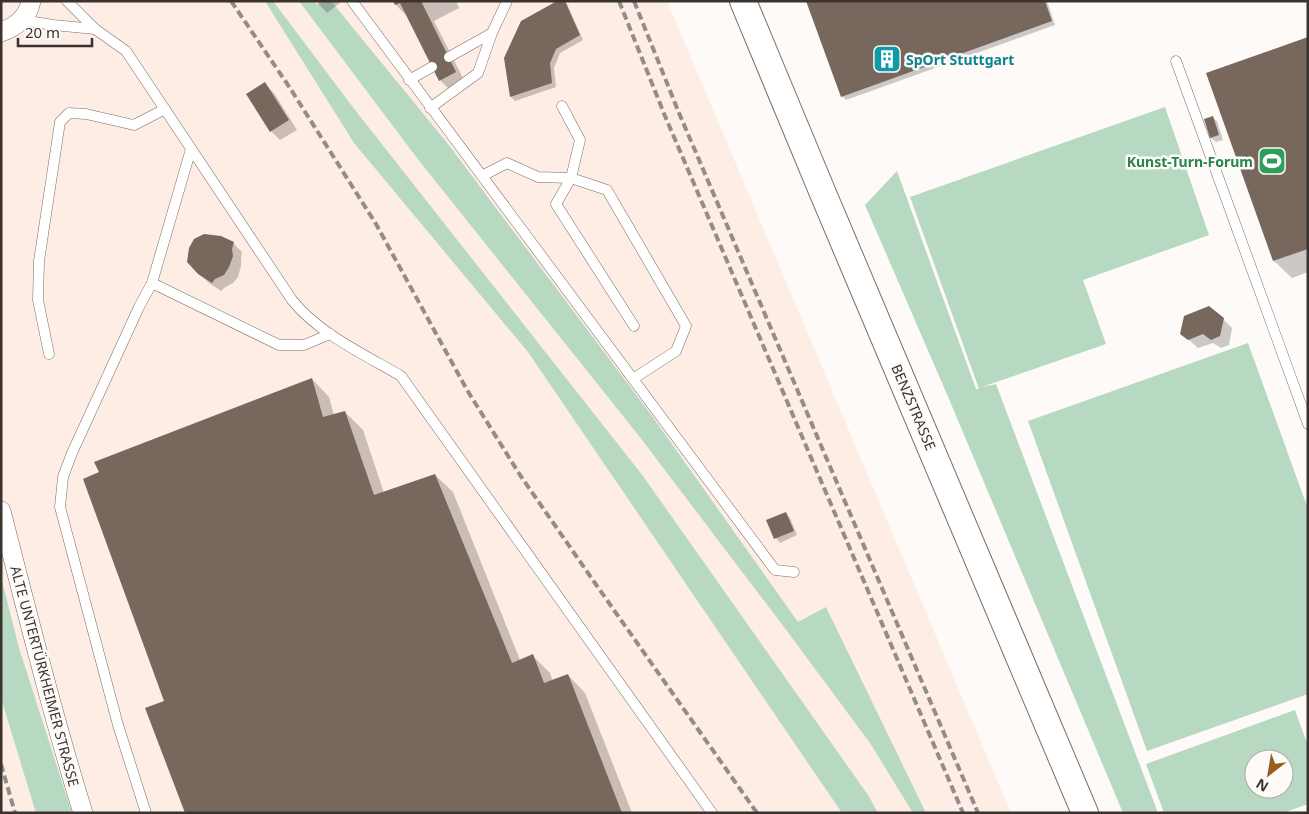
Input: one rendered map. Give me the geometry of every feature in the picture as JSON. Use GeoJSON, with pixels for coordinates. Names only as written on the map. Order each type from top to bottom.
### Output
{"type":"FeatureCollection","features":[{"type":"Feature","properties":{"kind":"main road","name":"BENZSTRASSE"},"geometry":{"type":"LineString","coordinates":[[743,1],[1086,813]]}},
{"type":"Feature","properties":{"kind":"street"},"geometry":{"type":"LineString","coordinates":[[1,32],[11,29],[22,20],[30,8],[31,1]]}},
{"type":"Feature","properties":{"kind":"street","name":"ALTE UNTERTÜRKHEIMER STRASSE"},"geometry":{"type":"LineString","coordinates":[[1,511],[83,813]]}},
{"type":"Feature","properties":{"kind":"lane"},"geometry":{"type":"LineString","coordinates":[[67,1],[94,29],[126,51],[301,312],[330,334],[401,376],[712,813]]}},
{"type":"Feature","properties":{"kind":"lane"},"geometry":{"type":"LineString","coordinates":[[352,1],[775,570],[794,572]]}},
{"type":"Feature","properties":{"kind":"lane"},"geometry":{"type":"LineString","coordinates":[[430,108],[478,73],[492,33],[508,1]]}},
{"type":"Feature","properties":{"kind":"lane"},"geometry":{"type":"LineString","coordinates":[[22,20],[94,29]]}},
{"type":"Feature","properties":{"kind":"lane"},"geometry":{"type":"LineString","coordinates":[[449,57],[492,33]]}},
{"type":"Feature","properties":{"kind":"lane"},"geometry":{"type":"LineString","coordinates":[[1176,61],[1308,424]]}},
{"type":"Feature","properties":{"kind":"lane"},"geometry":{"type":"LineString","coordinates":[[409,80],[432,67]]}},
{"type":"Feature","properties":{"kind":"lane"},"geometry":{"type":"LineString","coordinates":[[562,106],[580,140],[571,178],[556,204],[634,326]]}},
{"type":"Feature","properties":{"kind":"lane"},"geometry":{"type":"LineString","coordinates":[[49,354],[38,300],[39,261],[60,122],[69,113],[86,114],[134,125],[165,109]]}},
{"type":"Feature","properties":{"kind":"lane"},"geometry":{"type":"LineString","coordinates":[[146,813],[118,725],[60,507],[63,477],[72,453],[139,307],[152,283],[191,149]]}},
{"type":"Feature","properties":{"kind":"lane"},"geometry":{"type":"LineString","coordinates":[[482,176],[506,163],[538,177],[571,178],[607,190],[686,326],[676,352],[633,379]]}},
{"type":"Feature","properties":{"kind":"lane"},"geometry":{"type":"LineString","coordinates":[[152,283],[279,346],[304,345],[330,334]]}},
{"type":"Feature","properties":{"kind":"shaded area"},"geometry":{"type":"Polygon","coordinates":[[[1,1],[667,1],[1011,813],[1,813],[1,1]]]}},
{"type":"Feature","properties":{"kind":"green space"},"geometry":{"type":"Polygon","coordinates":[[[265,1],[273,1],[355,110],[643,476],[868,795],[878,813],[842,813],[528,352],[354,143],[265,1]]]}},
{"type":"Feature","properties":{"kind":"green space"},"geometry":{"type":"Polygon","coordinates":[[[299,1],[314,1],[317,5],[322,1],[331,1],[448,144],[652,416],[798,622],[826,607],[926,813],[913,813],[870,743],[784,627],[639,436],[417,158],[299,1]]]}},
{"type":"Feature","properties":{"kind":"green space"},"geometry":{"type":"Polygon","coordinates":[[[1165,107],[1209,235],[1083,280],[1106,344],[982,387],[996,384],[1158,813],[1123,813],[949,399],[865,205],[897,171],[976,389],[979,389],[910,197],[1165,107]]]}},
{"type":"Feature","properties":{"kind":"green space"},"geometry":{"type":"Polygon","coordinates":[[[1248,343],[1308,509],[1308,694],[1147,751],[1028,421],[1248,343]]]}},
{"type":"Feature","properties":{"kind":"green space"},"geometry":{"type":"Polygon","coordinates":[[[1,577],[19,648],[72,813],[36,813],[1,698],[1,577]]]}},
{"type":"Feature","properties":{"kind":"green space"},"geometry":{"type":"Polygon","coordinates":[[[1295,710],[1308,746],[1308,804],[1283,813],[1164,813],[1146,764],[1295,710]]]}},
{"type":"Feature","properties":{"kind":"building"},"geometry":{"type":"Polygon","coordinates":[[[393,1],[421,1],[456,72],[439,81],[400,3],[395,5],[393,1]]]}},
{"type":"Feature","properties":{"kind":"building"},"geometry":{"type":"Polygon","coordinates":[[[557,1],[565,1],[580,35],[556,49],[550,63],[552,83],[510,97],[504,58],[521,21],[557,1]]]}},
{"type":"Feature","properties":{"kind":"building","name":"SpOrt Stuttgart"},"geometry":{"type":"Polygon","coordinates":[[[806,1],[1045,1],[1052,21],[841,97],[806,1]]]}},
{"type":"Feature","properties":{"kind":"building","name":"Kunst-Turn-Forum"},"geometry":{"type":"Polygon","coordinates":[[[1308,37],[1308,249],[1273,261],[1206,73],[1308,37]]]}},
{"type":"Feature","properties":{"kind":"building"},"geometry":{"type":"Polygon","coordinates":[[[265,82],[289,120],[270,132],[246,94],[265,82]]]}},
{"type":"Feature","properties":{"kind":"building"},"geometry":{"type":"Polygon","coordinates":[[[1213,116],[1219,135],[1210,138],[1204,119],[1213,116]]]}},
{"type":"Feature","properties":{"kind":"building"},"geometry":{"type":"Polygon","coordinates":[[[204,234],[221,236],[234,242],[233,256],[229,267],[224,275],[215,279],[212,283],[198,274],[187,262],[189,248],[194,239],[204,234]]]}},
{"type":"Feature","properties":{"kind":"building"},"geometry":{"type":"Polygon","coordinates":[[[1209,306],[1224,318],[1220,336],[1211,340],[1203,334],[1188,340],[1180,334],[1184,316],[1209,306]]]}},
{"type":"Feature","properties":{"kind":"building"},"geometry":{"type":"Polygon","coordinates":[[[312,378],[323,417],[345,411],[374,495],[435,474],[512,663],[533,654],[544,683],[568,674],[622,813],[185,813],[145,708],[164,701],[83,479],[99,472],[94,462],[312,378]]]}},
{"type":"Feature","properties":{"kind":"building"},"geometry":{"type":"Polygon","coordinates":[[[786,512],[794,531],[774,539],[766,520],[786,512]]]}},
{"type":"Feature","properties":{"kind":"railway"},"geometry":{"type":"LineString","coordinates":[[231,1],[290,88],[376,224],[467,390],[520,475],[757,813]]}},
{"type":"Feature","properties":{"kind":"railway"},"geometry":{"type":"LineString","coordinates":[[619,1],[665,116],[963,813]]}},
{"type":"Feature","properties":{"kind":"railway"},"geometry":{"type":"LineString","coordinates":[[634,1],[679,113],[978,813]]}},
{"type":"Feature","properties":{"kind":"railway"},"geometry":{"type":"LineString","coordinates":[[1,764],[15,813]]}},
{"type":"Feature","properties":{"kind":"place","name":"SpOrt Stuttgart"},"geometry":{"type":"Point","coordinates":[887,59]}},
{"type":"Feature","properties":{"kind":"place","name":"Kunst-Turn-Forum"},"geometry":{"type":"Point","coordinates":[1272,161]}}]}
